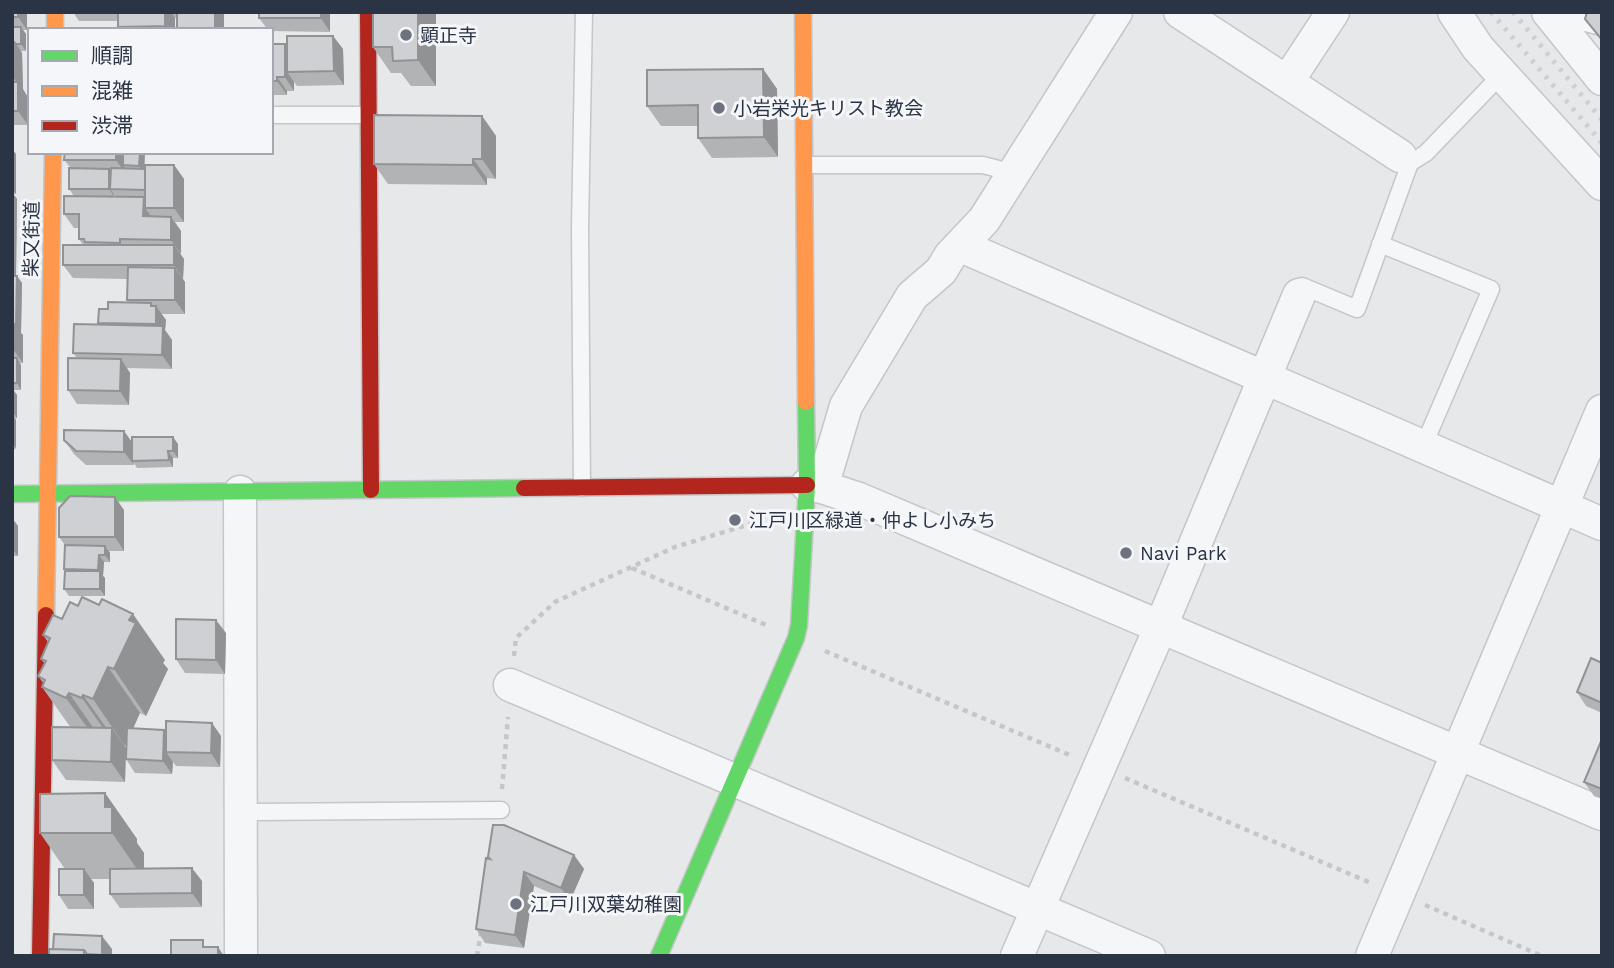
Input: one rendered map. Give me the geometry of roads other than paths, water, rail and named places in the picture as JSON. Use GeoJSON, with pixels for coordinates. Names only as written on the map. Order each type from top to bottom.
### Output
{"type":"FeatureCollection","features":[{"type":"Feature","properties":{"kind":"street"},"geometry":{"type":"LineString","coordinates":[[368,12],[371,491]]}},
{"type":"Feature","properties":{"kind":"street"},"geometry":{"type":"LineString","coordinates":[[803,12],[804,165],[822,488]]}},
{"type":"Feature","properties":{"kind":"street"},"geometry":{"type":"LineString","coordinates":[[659,956],[799,625],[822,488],[846,407],[912,296],[941,271],[950,256],[984,220],[1116,12]]}},
{"type":"Feature","properties":{"kind":"street"},"geometry":{"type":"LineString","coordinates":[[1180,12],[1405,160]]}},
{"type":"Feature","properties":{"kind":"street"},"geometry":{"type":"LineString","coordinates":[[1287,82],[1333,12]]}},
{"type":"Feature","properties":{"kind":"street"},"geometry":{"type":"LineString","coordinates":[[1454,12],[1478,48],[1602,184]]}},
{"type":"Feature","properties":{"kind":"street"},"geometry":{"type":"LineString","coordinates":[[1548,12],[1602,79]]}},
{"type":"Feature","properties":{"kind":"street"},"geometry":{"type":"LineString","coordinates":[[1575,12],[1602,19]]}},
{"type":"Feature","properties":{"kind":"street","name":"柴又街道"},"geometry":{"type":"LineString","coordinates":[[40,956],[53,154]]}},
{"type":"Feature","properties":{"kind":"street"},"geometry":{"type":"LineString","coordinates":[[961,246],[1602,524]]}},
{"type":"Feature","properties":{"kind":"street"},"geometry":{"type":"LineString","coordinates":[[1017,956],[1161,625],[1299,295]]}},
{"type":"Feature","properties":{"kind":"street"},"geometry":{"type":"LineString","coordinates":[[1372,956],[1602,411]]}},
{"type":"Feature","properties":{"kind":"street"},"geometry":{"type":"LineString","coordinates":[[12,494],[822,488],[1161,625],[1602,814]]}},
{"type":"Feature","properties":{"kind":"street"},"geometry":{"type":"LineString","coordinates":[[240,492],[241,956]]}},
{"type":"Feature","properties":{"kind":"street"},"geometry":{"type":"LineString","coordinates":[[510,685],[1149,956]]}},
{"type":"Feature","properties":{"kind":"lane"},"geometry":{"type":"LineString","coordinates":[[582,488],[580,227],[584,12]]}},
{"type":"Feature","properties":{"kind":"lane"},"geometry":{"type":"LineString","coordinates":[[1299,295],[1302,286],[1357,309],[1405,160],[1426,153],[1502,74]]}},
{"type":"Feature","properties":{"kind":"lane"},"geometry":{"type":"LineString","coordinates":[[273,115],[369,115]]}},
{"type":"Feature","properties":{"kind":"lane"},"geometry":{"type":"LineString","coordinates":[[804,165],[983,164],[1014,173]]}},
{"type":"Feature","properties":{"kind":"lane"},"geometry":{"type":"LineString","coordinates":[[1380,244],[1491,289],[1423,447]]}},
{"type":"Feature","properties":{"kind":"lane"},"geometry":{"type":"LineString","coordinates":[[241,812],[501,810]]}},
{"type":"Feature","properties":{"kind":"railway"},"geometry":{"type":"LineString","coordinates":[[1491,12],[1602,143]]}},
{"type":"Feature","properties":{"kind":"railway"},"geometry":{"type":"LineString","coordinates":[[1513,12],[1602,120]]}},
{"type":"Feature","properties":{"kind":"place","name":"顕正寺"},"geometry":{"type":"Point","coordinates":[406,35]}},
{"type":"Feature","properties":{"kind":"place","name":"小岩栄光キリスト教会"},"geometry":{"type":"Point","coordinates":[719,108]}},
{"type":"Feature","properties":{"kind":"place","name":"江戸川区緑道・仲よし小みち"},"geometry":{"type":"Point","coordinates":[735,520]}},
{"type":"Feature","properties":{"kind":"place","name":"Navi Park"},"geometry":{"type":"Point","coordinates":[1126,553]}},
{"type":"Feature","properties":{"kind":"place","name":"江戸川双葉幼稚園"},"geometry":{"type":"Point","coordinates":[516,904]}}]}
